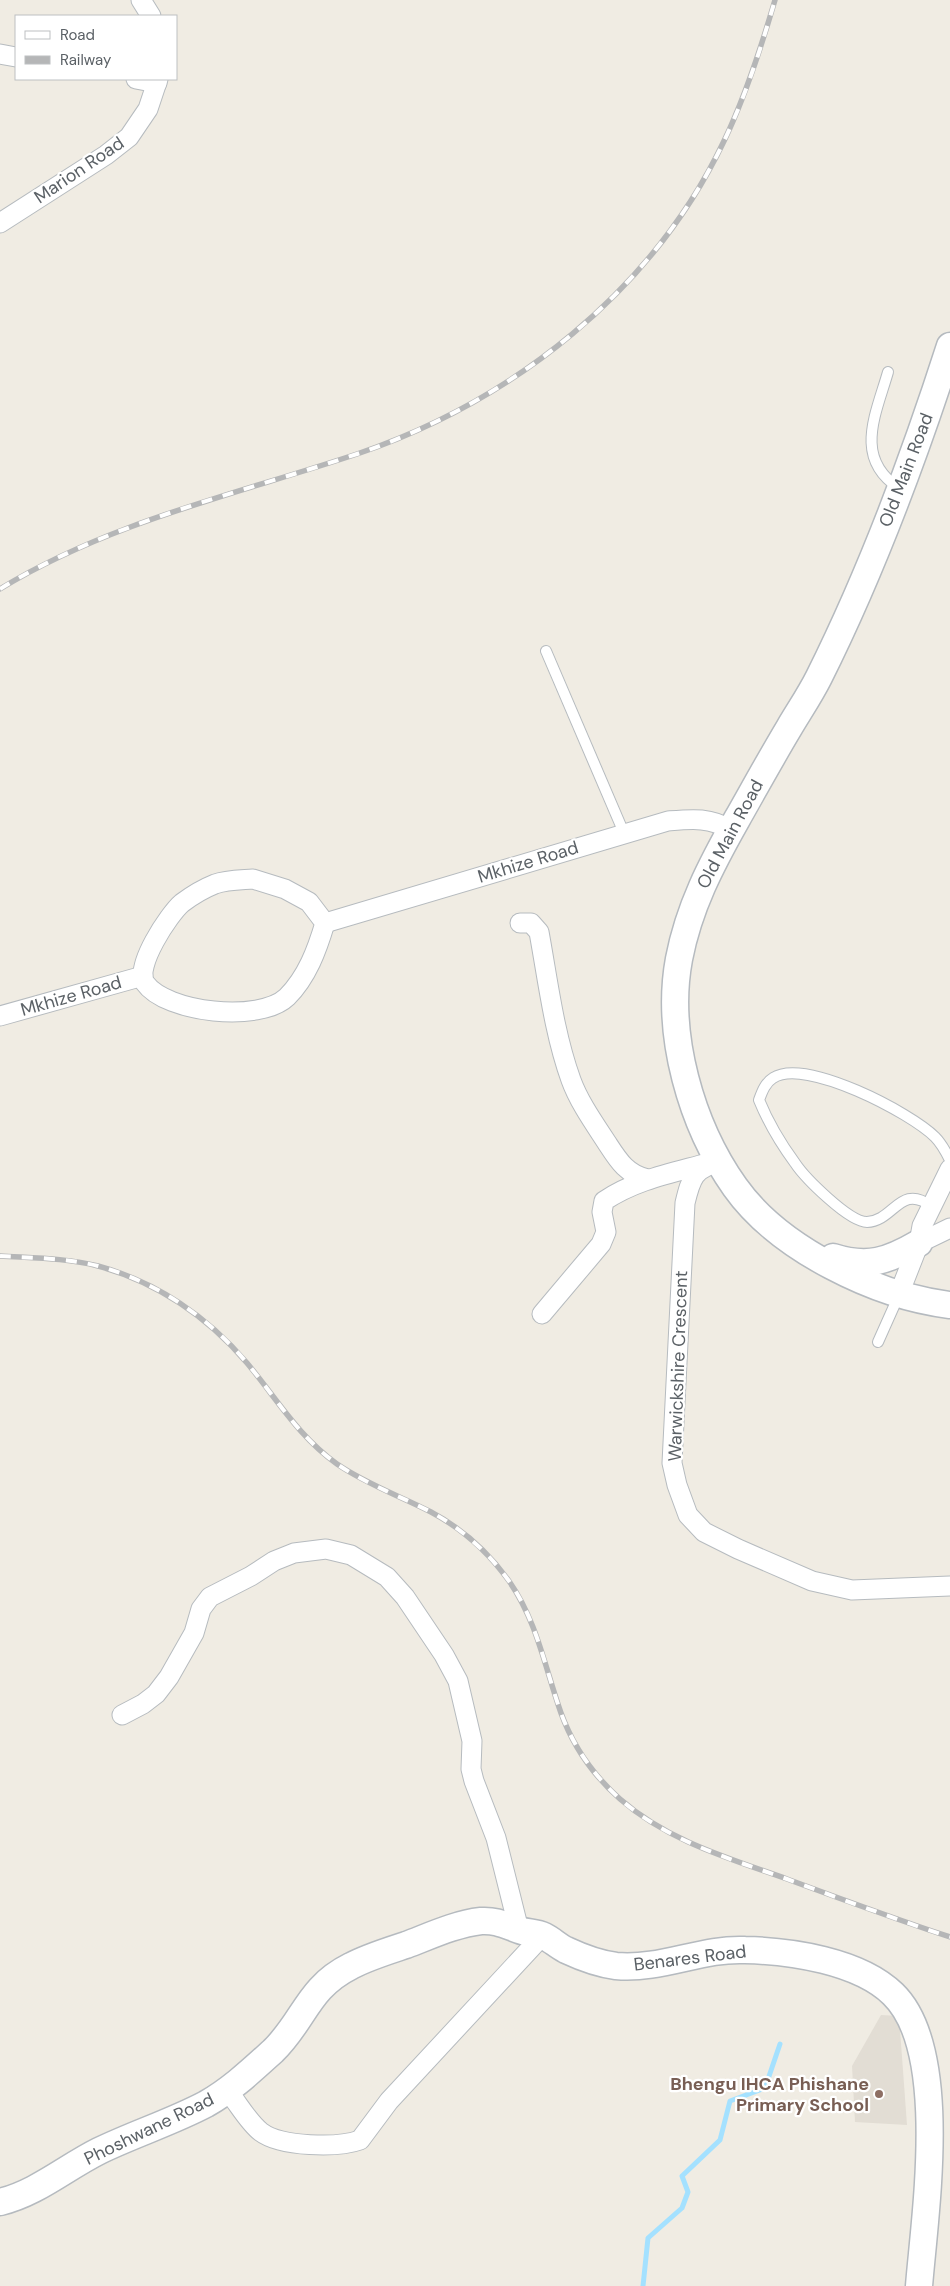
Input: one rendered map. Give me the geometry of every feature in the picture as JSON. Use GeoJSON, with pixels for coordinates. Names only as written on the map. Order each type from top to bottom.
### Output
{"type":"FeatureCollection","features":[{"type":"Feature","properties":{"kind":"main road","name":"Old Main Road"},"geometry":{"type":"LineString","coordinates":[[950,346],[928,413],[872,558],[818,679],[708,869],[693,908],[678,961],[676,996],[676,1031],[682,1070],[703,1128],[720,1161],[740,1193],[757,1212],[796,1246],[852,1276],[899,1294],[950,1305]]}},
{"type":"Feature","properties":{"kind":"main road"},"geometry":{"type":"LineString","coordinates":[[796,1246],[845,1261],[866,1263],[882,1261],[919,1243]]}},
{"type":"Feature","properties":{"kind":"main road","name":"Phoshwane Road"},"geometry":{"type":"LineString","coordinates":[[0,2202],[29,2192],[99,2151],[194,2109],[227,2090],[276,2048],[290,2032],[316,1991],[332,1976],[354,1964],[465,1925],[496,1921],[531,1933]]}},
{"type":"Feature","properties":{"kind":"main road","name":"Benares Road"},"geometry":{"type":"LineString","coordinates":[[531,1933],[566,1950],[611,1965],[639,1967],[742,1949],[797,1955],[860,1972],[892,1992],[906,2010],[919,2040],[928,2081],[930,2148],[919,2286]]}},
{"type":"Feature","properties":{"kind":"street"},"geometry":{"type":"LineString","coordinates":[[141,0],[150,15]]}},
{"type":"Feature","properties":{"kind":"street"},"geometry":{"type":"LineString","coordinates":[[0,54],[15,57]]}},
{"type":"Feature","properties":{"kind":"street","name":"Marion Road"},"geometry":{"type":"LineString","coordinates":[[0,223],[106,155],[129,138],[148,109],[157,81]]}},
{"type":"Feature","properties":{"kind":"street","name":"Mkhize Road"},"geometry":{"type":"LineString","coordinates":[[325,923],[668,821],[702,818],[719,823],[731,830]]}},
{"type":"Feature","properties":{"kind":"street","name":"Mkhize Road"},"geometry":{"type":"LineString","coordinates":[[252,879],[285,889],[309,902],[325,923],[316,953],[303,976],[286,997],[274,1005],[250,1011],[218,1012],[183,1006],[154,992],[144,982],[142,970],[148,952],[166,923],[182,903],[214,884],[252,879]]}},
{"type":"Feature","properties":{"kind":"street"},"geometry":{"type":"LineString","coordinates":[[520,923],[531,923],[539,932],[560,1046],[571,1082],[591,1119],[622,1166],[636,1177],[648,1179]]}},
{"type":"Feature","properties":{"kind":"street","name":"Mkhize Road"},"geometry":{"type":"LineString","coordinates":[[0,1016],[143,976]]}},
{"type":"Feature","properties":{"kind":"street"},"geometry":{"type":"LineString","coordinates":[[542,1314],[601,1244],[606,1232],[602,1212],[604,1201],[619,1191],[648,1179],[720,1161]]}},
{"type":"Feature","properties":{"kind":"street","name":"Warwickshire Crescent"},"geometry":{"type":"LineString","coordinates":[[720,1161],[704,1166],[697,1173],[689,1188],[685,1203],[672,1463],[677,1485],[688,1516],[704,1532],[738,1550],[812,1581],[852,1590],[950,1586]]}},
{"type":"Feature","properties":{"kind":"street"},"geometry":{"type":"LineString","coordinates":[[899,1294],[919,1243],[922,1226],[950,1169]]}},
{"type":"Feature","properties":{"kind":"street"},"geometry":{"type":"LineString","coordinates":[[919,1243],[950,1228]]}},
{"type":"Feature","properties":{"kind":"street"},"geometry":{"type":"LineString","coordinates":[[122,1714],[143,1704],[156,1694],[169,1677],[194,1633],[201,1609],[210,1597],[251,1576],[274,1561],[294,1553],[326,1549],[351,1555],[387,1577],[405,1597],[444,1655],[458,1681],[472,1741],[474,1782],[531,1933],[389,2101],[360,2140],[338,2144],[314,2144],[271,2138],[260,2132],[227,2090]]}},
{"type":"Feature","properties":{"kind":"lane"},"geometry":{"type":"LineString","coordinates":[[888,372],[871,431],[870,448],[887,480],[899,488]]}},
{"type":"Feature","properties":{"kind":"lane"},"geometry":{"type":"LineString","coordinates":[[546,652],[624,833]]}},
{"type":"Feature","properties":{"kind":"lane"},"geometry":{"type":"LineString","coordinates":[[931,1206],[917,1198],[908,1199],[876,1220],[867,1222],[855,1219],[836,1205],[796,1164],[765,1115],[759,1100],[764,1087],[774,1077],[789,1073],[841,1082],[915,1121],[936,1138],[950,1160]]}},
{"type":"Feature","properties":{"kind":"lane"},"geometry":{"type":"LineString","coordinates":[[878,1342],[899,1294]]}},
{"type":"Feature","properties":{"kind":"shaded area","name":"Bhengu IHCA Phishane Primary School"},"geometry":{"type":"Polygon","coordinates":[[[881,2015],[899,2016],[907,2125],[855,2122],[852,2066],[881,2015]]]}},
{"type":"Feature","properties":{"kind":"waterway"},"geometry":{"type":"LineString","coordinates":[[643,2286],[648,2238],[682,2208],[688,2192],[682,2176],[720,2140],[730,2101],[765,2088],[780,2044]]}},
{"type":"Feature","properties":{"kind":"railway"},"geometry":{"type":"LineString","coordinates":[[0,589],[85,545],[129,527],[174,511],[357,454],[415,431],[470,404],[523,371],[572,334],[618,292],[659,246],[694,195],[724,141],[739,106],[759,54],[775,0]]}},
{"type":"Feature","properties":{"kind":"railway"},"geometry":{"type":"LineString","coordinates":[[0,1256],[74,1261],[98,1266],[141,1281],[180,1303],[232,1346],[299,1429],[323,1453],[360,1478],[442,1518],[474,1542],[493,1561],[519,1596],[534,1628],[561,1713],[578,1749],[610,1790],[639,1814],[678,1837],[721,1856],[950,1937]]}},
{"type":"Feature","properties":{"kind":"place","name":"Bhengu IHCA Phishane Primary School"},"geometry":{"type":"Point","coordinates":[879,2094]}}]}
